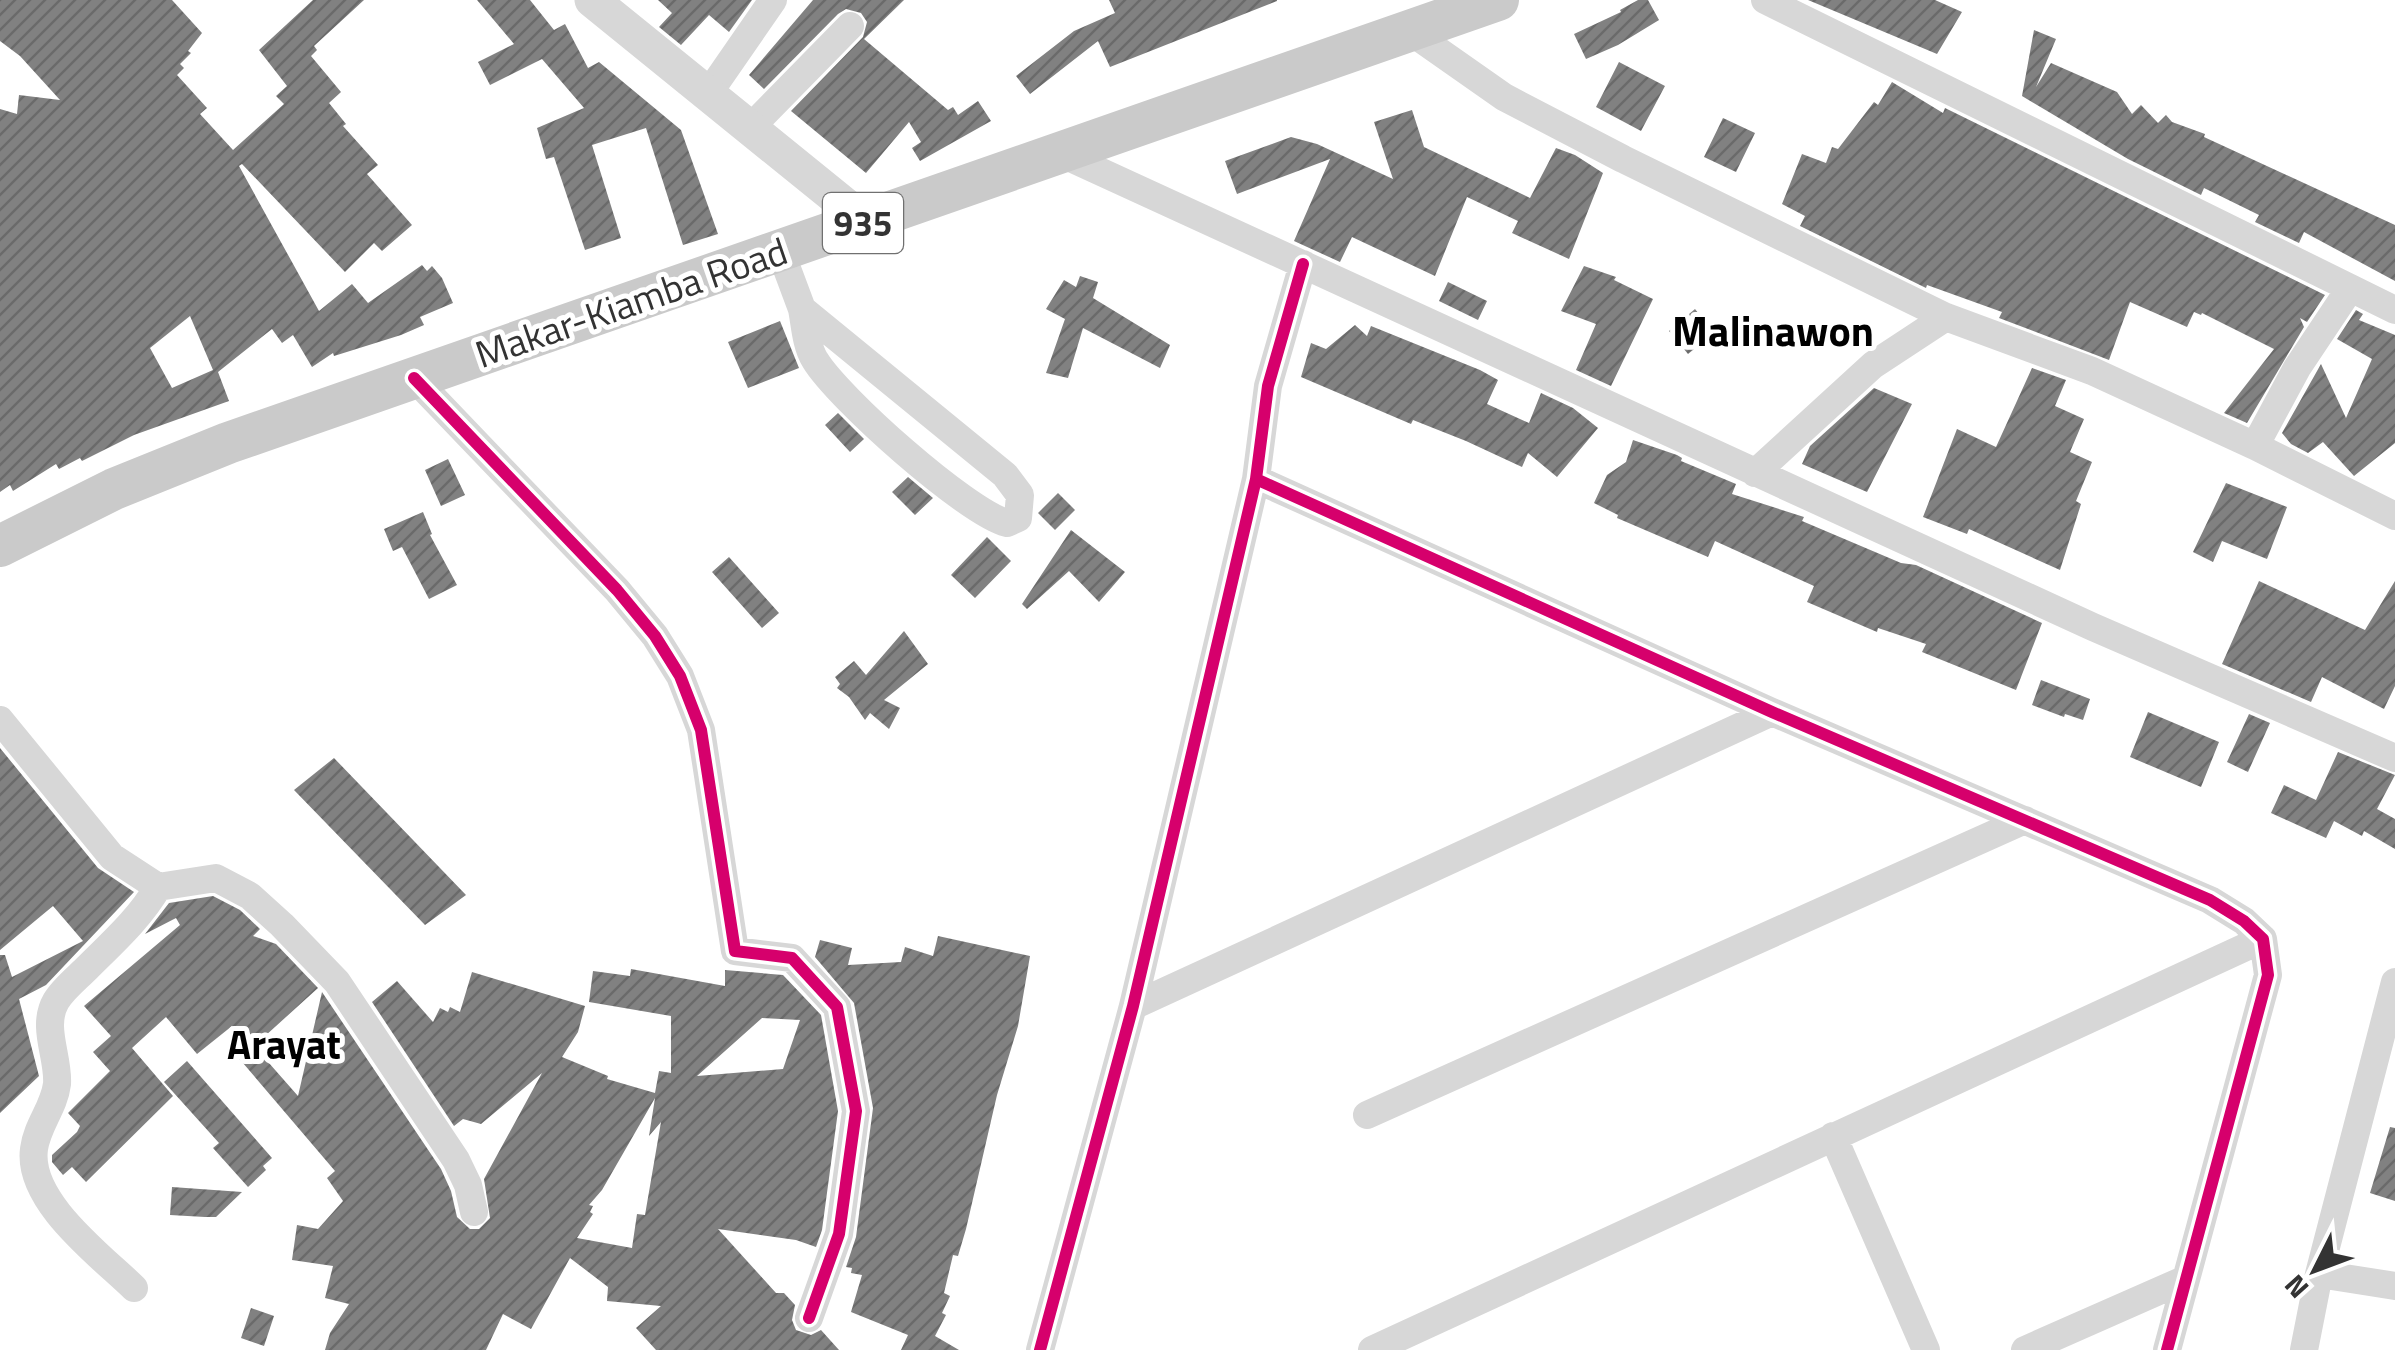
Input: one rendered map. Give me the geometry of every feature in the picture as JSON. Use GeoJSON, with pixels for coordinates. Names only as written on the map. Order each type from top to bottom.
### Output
{"type":"FeatureCollection","features":[{"type":"Feature","properties":{"kind":"main road","name":"Makar-Kiamba Road"},"geometry":{"type":"LineString","coordinates":[[0,546],[114,489],[228,443],[1062,154],[1475,3]]}},
{"type":"Feature","properties":{"kind":"street"},"geometry":{"type":"LineString","coordinates":[[592,0],[866,222]]}},
{"type":"Feature","properties":{"kind":"street"},"geometry":{"type":"LineString","coordinates":[[708,94],[773,0]]}},
{"type":"Feature","properties":{"kind":"street"},"geometry":{"type":"LineString","coordinates":[[1765,0],[2395,310]]}},
{"type":"Feature","properties":{"kind":"street"},"geometry":{"type":"LineString","coordinates":[[750,128],[850,26]]}},
{"type":"Feature","properties":{"kind":"street"},"geometry":{"type":"LineString","coordinates":[[1407,29],[1504,97],[1622,159],[1946,318],[2092,372],[2255,446],[2395,516]]}},
{"type":"Feature","properties":{"kind":"street"},"geometry":{"type":"LineString","coordinates":[[1062,154],[2093,628],[2395,758]]}},
{"type":"Feature","properties":{"kind":"street"},"geometry":{"type":"LineString","coordinates":[[780,250],[802,308],[813,358],[831,382],[906,452],[978,509],[1007,523],[1018,518],[1020,495],[1005,475],[802,308]]}},
{"type":"Feature","properties":{"kind":"street"},"geometry":{"type":"LineString","coordinates":[[1040,1350],[1134,1006],[1256,479],[1268,386],[1303,264]]}},
{"type":"Feature","properties":{"kind":"street"},"geometry":{"type":"LineString","coordinates":[[2255,446],[2297,368],[2349,290]]}},
{"type":"Feature","properties":{"kind":"street"},"geometry":{"type":"LineString","coordinates":[[1754,472],[1859,376],[1946,318]]}},
{"type":"Feature","properties":{"kind":"street"},"geometry":{"type":"LineString","coordinates":[[414,378],[617,590],[655,636],[680,676],[701,730],[735,951],[792,958],[837,1007],[856,1112],[839,1234],[810,1318]]}},
{"type":"Feature","properties":{"kind":"street"},"geometry":{"type":"LineString","coordinates":[[1256,479],[1772,712],[2210,900],[2244,921],[2263,939],[2268,975],[2167,1350]]}},
{"type":"Feature","properties":{"kind":"street"},"geometry":{"type":"LineString","coordinates":[[1134,1006],[1772,712]]}},
{"type":"Feature","properties":{"kind":"street"},"geometry":{"type":"LineString","coordinates":[[0,720],[112,857],[158,887],[216,878],[250,896],[337,982],[446,1144],[468,1185],[474,1212]]}},
{"type":"Feature","properties":{"kind":"street"},"geometry":{"type":"LineString","coordinates":[[1366,1115],[2025,820]]}},
{"type":"Feature","properties":{"kind":"street"},"geometry":{"type":"LineString","coordinates":[[134,1288],[55,1212],[36,1172],[33,1151],[39,1129],[54,1102],[58,1080],[50,1024],[57,998],[132,923],[158,887]]}},
{"type":"Feature","properties":{"kind":"street"},"geometry":{"type":"LineString","coordinates":[[1372,1350],[2263,939]]}},
{"type":"Feature","properties":{"kind":"street"},"geometry":{"type":"LineString","coordinates":[[2304,1350],[2395,982]]}},
{"type":"Feature","properties":{"kind":"street"},"geometry":{"type":"LineString","coordinates":[[1832,1136],[1926,1350]]}},
{"type":"Feature","properties":{"kind":"street"},"geometry":{"type":"LineString","coordinates":[[2320,1274],[2395,1286]]}},
{"type":"Feature","properties":{"kind":"street"},"geometry":{"type":"LineString","coordinates":[[2025,1350],[2186,1279]]}},
{"type":"Feature","properties":{"kind":"building"},"geometry":{"type":"Polygon","coordinates":[[[0,0],[172,0],[202,33],[180,64],[184,68],[177,75],[207,108],[200,114],[233,150],[284,104],[276,96],[287,86],[259,50],[313,0],[364,0],[314,46],[317,50],[311,56],[341,92],[329,103],[346,124],[343,126],[378,165],[367,174],[412,225],[382,251],[374,243],[345,272],[242,164],[239,166],[319,311],[352,284],[368,303],[422,265],[427,271],[432,266],[442,278],[453,303],[420,317],[424,325],[334,356],[333,353],[312,367],[293,335],[282,343],[272,329],[218,372],[229,401],[134,435],[82,461],[80,458],[59,469],[56,464],[13,491],[10,485],[0,492],[0,109],[17,114],[19,95],[60,100],[20,56],[0,41],[0,0]],[[190,316],[150,348],[172,388],[213,370],[190,316]]]}},
{"type":"Feature","properties":{"kind":"building"},"geometry":{"type":"Polygon","coordinates":[[[477,0],[530,0],[554,30],[565,24],[588,68],[599,62],[681,130],[718,234],[683,245],[646,128],[592,145],[621,238],[585,250],[554,157],[546,159],[537,128],[584,108],[542,59],[490,85],[478,62],[514,44],[477,0]]]}},
{"type":"Feature","properties":{"kind":"building"},"geometry":{"type":"Polygon","coordinates":[[[658,0],[752,0],[729,32],[709,15],[681,45],[659,27],[672,13],[658,0]]]}},
{"type":"Feature","properties":{"kind":"building"},"geometry":{"type":"Polygon","coordinates":[[[813,0],[904,0],[864,39],[948,110],[953,107],[958,115],[978,101],[991,121],[920,161],[912,148],[921,142],[909,122],[866,173],[791,111],[863,37],[867,22],[861,13],[846,9],[838,14],[764,89],[749,75],[813,0]]]}},
{"type":"Feature","properties":{"kind":"building"},"geometry":{"type":"Polygon","coordinates":[[[1109,0],[1277,1],[1110,67],[1098,41],[1030,94],[1016,76],[1074,31],[1115,13],[1109,0]]]}},
{"type":"Feature","properties":{"kind":"building"},"geometry":{"type":"Polygon","coordinates":[[[1638,0],[1648,0],[1659,20],[1586,59],[1574,34],[1638,0]]]}},
{"type":"Feature","properties":{"kind":"building"},"geometry":{"type":"Polygon","coordinates":[[[1808,0],[1935,0],[1962,12],[1937,54],[1808,0]]]}},
{"type":"Feature","properties":{"kind":"building"},"geometry":{"type":"Polygon","coordinates":[[[2034,30],[2056,39],[2036,87],[2051,63],[2117,92],[2132,114],[2141,105],[2158,123],[2166,115],[2172,122],[2395,225],[2395,281],[2304,232],[2299,243],[2255,222],[2259,215],[2204,188],[2201,195],[2128,159],[2022,96],[2034,30]]]}},
{"type":"Feature","properties":{"kind":"building"},"geometry":{"type":"Polygon","coordinates":[[[1619,62],[1665,86],[1641,131],[1596,107],[1619,62]]]}},
{"type":"Feature","properties":{"kind":"building"},"geometry":{"type":"Polygon","coordinates":[[[1892,82],[1943,113],[1945,108],[2325,295],[2307,322],[2300,318],[2304,327],[2247,423],[2224,413],[2274,349],[2202,313],[2194,312],[2187,327],[2130,302],[2109,360],[1999,318],[2002,312],[1927,285],[1926,288],[1800,226],[1805,216],[1782,204],[1802,154],[1826,163],[1832,147],[1838,149],[1874,102],[1878,105],[1892,82]]]}},
{"type":"Feature","properties":{"kind":"building"},"geometry":{"type":"Polygon","coordinates":[[[1412,110],[1424,147],[1530,198],[1556,148],[1603,173],[1569,259],[1512,233],[1518,221],[1467,197],[1435,276],[1352,237],[1340,262],[1294,241],[1330,159],[1237,194],[1225,161],[1291,137],[1317,144],[1393,179],[1374,122],[1412,110]]]}},
{"type":"Feature","properties":{"kind":"building"},"geometry":{"type":"Polygon","coordinates":[[[1723,118],[1755,133],[1736,172],[1704,157],[1723,118]]]}},
{"type":"Feature","properties":{"kind":"building"},"geometry":{"type":"Polygon","coordinates":[[[1584,266],[1616,277],[1614,280],[1653,299],[1611,386],[1576,370],[1596,324],[1561,311],[1584,266]]]}},
{"type":"Feature","properties":{"kind":"building"},"geometry":{"type":"Polygon","coordinates":[[[1080,276],[1098,282],[1093,298],[1170,345],[1160,368],[1083,328],[1068,378],[1046,373],[1065,319],[1046,309],[1064,280],[1076,287],[1080,276]]]}},
{"type":"Feature","properties":{"kind":"building"},"geometry":{"type":"Polygon","coordinates":[[[1448,282],[1487,301],[1478,320],[1439,301],[1448,282]]]}},
{"type":"Feature","properties":{"kind":"building"},"geometry":{"type":"Polygon","coordinates":[[[1695,309],[1714,333],[1688,354],[1669,331],[1695,309]]]}},
{"type":"Feature","properties":{"kind":"building"},"geometry":{"type":"Polygon","coordinates":[[[2356,310],[2363,314],[2359,320],[2395,335],[2395,443],[2354,476],[2323,442],[2308,453],[2291,444],[2282,433],[2321,364],[2346,418],[2372,359],[2337,339],[2356,310]]]}},
{"type":"Feature","properties":{"kind":"building"},"geometry":{"type":"Polygon","coordinates":[[[780,321],[799,368],[748,388],[728,342],[780,321]]]}},
{"type":"Feature","properties":{"kind":"building"},"geometry":{"type":"Polygon","coordinates":[[[1355,325],[1367,336],[1371,326],[1498,380],[1487,404],[1529,423],[1541,393],[1573,408],[1598,428],[1557,477],[1528,453],[1522,467],[1301,377],[1311,343],[1326,349],[1355,325]]]}},
{"type":"Feature","properties":{"kind":"building"},"geometry":{"type":"Polygon","coordinates":[[[2032,368],[2066,380],[2055,406],[2084,419],[2070,452],[2092,462],[2076,501],[2081,504],[2060,570],[1969,529],[1967,534],[1923,517],[1957,429],[1996,447],[2032,368]]]}},
{"type":"Feature","properties":{"kind":"building"},"geometry":{"type":"Polygon","coordinates":[[[1874,388],[1912,404],[1867,492],[1802,464],[1810,446],[1874,388]]]}},
{"type":"Feature","properties":{"kind":"building"},"geometry":{"type":"Polygon","coordinates":[[[838,413],[864,439],[850,452],[825,425],[838,413]]]}},
{"type":"Feature","properties":{"kind":"building"},"geometry":{"type":"Polygon","coordinates":[[[1633,440],[1677,455],[1681,461],[1736,484],[1732,494],[1804,517],[1802,521],[1901,563],[1916,565],[2042,623],[2016,690],[1922,652],[1926,644],[1878,628],[1877,632],[1807,602],[1814,586],[1715,541],[1708,557],[1617,518],[1618,515],[1594,503],[1607,475],[1626,462],[1633,440]]]}},
{"type":"Feature","properties":{"kind":"building"},"geometry":{"type":"Polygon","coordinates":[[[448,459],[465,495],[441,506],[425,470],[448,459]]]}},
{"type":"Feature","properties":{"kind":"building"},"geometry":{"type":"Polygon","coordinates":[[[908,477],[933,498],[915,515],[892,492],[908,477]]]}},
{"type":"Feature","properties":{"kind":"building"},"geometry":{"type":"Polygon","coordinates":[[[2226,483],[2287,507],[2267,559],[2222,541],[2213,562],[2193,552],[2226,483]]]}},
{"type":"Feature","properties":{"kind":"building"},"geometry":{"type":"Polygon","coordinates":[[[1058,493],[1075,510],[1055,530],[1038,513],[1058,493]]]}},
{"type":"Feature","properties":{"kind":"building"},"geometry":{"type":"Polygon","coordinates":[[[423,512],[430,535],[457,585],[429,599],[402,547],[393,551],[384,529],[423,512]]]}},
{"type":"Feature","properties":{"kind":"building"},"geometry":{"type":"Polygon","coordinates":[[[1071,530],[1125,572],[1099,602],[1069,571],[1027,609],[1022,604],[1071,530]]]}},
{"type":"Feature","properties":{"kind":"building"},"geometry":{"type":"Polygon","coordinates":[[[987,537],[1011,561],[975,598],[951,575],[987,537]]]}},
{"type":"Feature","properties":{"kind":"building"},"geometry":{"type":"Polygon","coordinates":[[[729,557],[779,613],[762,628],[712,572],[729,557]]]}},
{"type":"Feature","properties":{"kind":"building"},"geometry":{"type":"Polygon","coordinates":[[[2259,581],[2365,630],[2395,581],[2395,686],[2384,709],[2322,677],[2311,702],[2222,664],[2259,581]]]}},
{"type":"Feature","properties":{"kind":"building"},"geometry":{"type":"Polygon","coordinates":[[[904,631],[928,664],[884,700],[900,708],[889,729],[870,713],[865,720],[849,697],[837,688],[840,684],[835,677],[854,661],[866,675],[904,631]]]}},
{"type":"Feature","properties":{"kind":"building"},"geometry":{"type":"Polygon","coordinates":[[[2041,680],[2090,699],[2083,720],[2032,705],[2041,680]]]}},
{"type":"Feature","properties":{"kind":"building"},"geometry":{"type":"Polygon","coordinates":[[[2148,712],[2219,742],[2201,787],[2130,757],[2148,712]]]}},
{"type":"Feature","properties":{"kind":"building"},"geometry":{"type":"Polygon","coordinates":[[[2249,714],[2270,723],[2248,772],[2227,762],[2249,714]]]}},
{"type":"Feature","properties":{"kind":"building"},"geometry":{"type":"Polygon","coordinates":[[[0,748],[98,868],[134,892],[46,985],[19,999],[39,1076],[0,1113],[0,955],[5,955],[12,977],[83,941],[53,906],[0,950],[0,748]]]}},
{"type":"Feature","properties":{"kind":"building"},"geometry":{"type":"Polygon","coordinates":[[[2338,752],[2395,775],[2377,809],[2395,819],[2395,849],[2364,831],[2362,836],[2334,821],[2326,838],[2271,813],[2284,785],[2316,800],[2338,752]]]}},
{"type":"Feature","properties":{"kind":"building"},"geometry":{"type":"Polygon","coordinates":[[[334,758],[466,895],[425,925],[294,790],[334,758]]]}},
{"type":"Feature","properties":{"kind":"building"},"geometry":{"type":"Polygon","coordinates":[[[213,896],[240,910],[260,929],[253,936],[276,944],[318,988],[254,1046],[298,1096],[322,992],[441,1169],[457,1217],[470,1229],[479,1229],[490,1218],[484,1179],[542,1073],[481,1124],[463,1119],[454,1126],[372,1002],[397,981],[433,1022],[440,1008],[460,1012],[472,972],[585,1006],[578,1032],[562,1057],[608,1076],[607,1079],[655,1093],[659,1071],[671,1073],[671,1016],[589,1002],[593,971],[630,976],[631,969],[725,986],[725,970],[783,975],[821,1015],[838,1111],[822,1230],[816,1247],[796,1240],[718,1229],[776,1293],[784,1293],[795,1305],[792,1320],[796,1330],[811,1335],[821,1330],[839,1350],[656,1350],[636,1328],[661,1306],[607,1301],[608,1287],[570,1258],[531,1329],[503,1314],[486,1350],[325,1350],[330,1333],[349,1304],[325,1298],[333,1266],[292,1260],[297,1225],[318,1229],[343,1201],[327,1178],[335,1171],[231,1049],[243,1038],[232,1026],[197,1054],[166,1017],[132,1048],[173,1096],[86,1182],[72,1167],[63,1175],[52,1162],[52,1155],[80,1126],[68,1113],[110,1071],[93,1052],[111,1036],[84,1006],[180,925],[176,918],[145,934],[169,903],[213,896]],[[762,1018],[697,1076],[783,1069],[800,1020],[762,1018]],[[655,1098],[602,1190],[589,1205],[593,1206],[593,1214],[577,1238],[632,1248],[637,1214],[645,1215],[661,1122],[649,1136],[655,1098]]]}},
{"type":"Feature","properties":{"kind":"building"},"geometry":{"type":"Polygon","coordinates":[[[938,936],[1030,956],[1018,1026],[997,1095],[966,1229],[958,1256],[953,1255],[944,1293],[950,1296],[942,1313],[946,1315],[935,1336],[959,1350],[901,1350],[908,1335],[851,1312],[862,1275],[851,1273],[852,1268],[846,1267],[856,1237],[873,1108],[854,1003],[815,957],[820,940],[852,948],[848,965],[901,962],[905,947],[933,956],[938,936]]]}},
{"type":"Feature","properties":{"kind":"building"},"geometry":{"type":"Polygon","coordinates":[[[187,1061],[272,1158],[263,1166],[266,1170],[248,1187],[213,1148],[219,1143],[164,1082],[187,1061]]]}},
{"type":"Feature","properties":{"kind":"building"},"geometry":{"type":"Polygon","coordinates":[[[2390,1127],[2395,1128],[2395,1201],[2370,1193],[2390,1127]]]}},
{"type":"Feature","properties":{"kind":"building"},"geometry":{"type":"Polygon","coordinates":[[[172,1187],[242,1192],[216,1217],[170,1215],[172,1187]]]}},
{"type":"Feature","properties":{"kind":"building"},"geometry":{"type":"Polygon","coordinates":[[[251,1308],[274,1316],[264,1346],[241,1338],[251,1308]]]}},
{"type":"Feature","properties":{"kind":"cycle path"},"geometry":{"type":"LineString","coordinates":[[1040,1350],[1133,1006],[1256,479],[1268,386],[1303,264]]}},
{"type":"Feature","properties":{"kind":"cycle path"},"geometry":{"type":"LineString","coordinates":[[414,378],[617,590],[655,636],[680,676],[701,730],[735,951],[792,958],[837,1007],[856,1111],[839,1234],[809,1318]]}},
{"type":"Feature","properties":{"kind":"cycle path"},"geometry":{"type":"LineString","coordinates":[[1256,479],[1772,712],[2210,900],[2244,921],[2263,939],[2268,975],[2167,1350]]}},
{"type":"Feature","properties":{"kind":"district","name":"Malinawon"},"geometry":{"type":"Point","coordinates":[1773,330]}},
{"type":"Feature","properties":{"kind":"district","name":"Arayat"},"geometry":{"type":"Point","coordinates":[284,1044]}}]}
